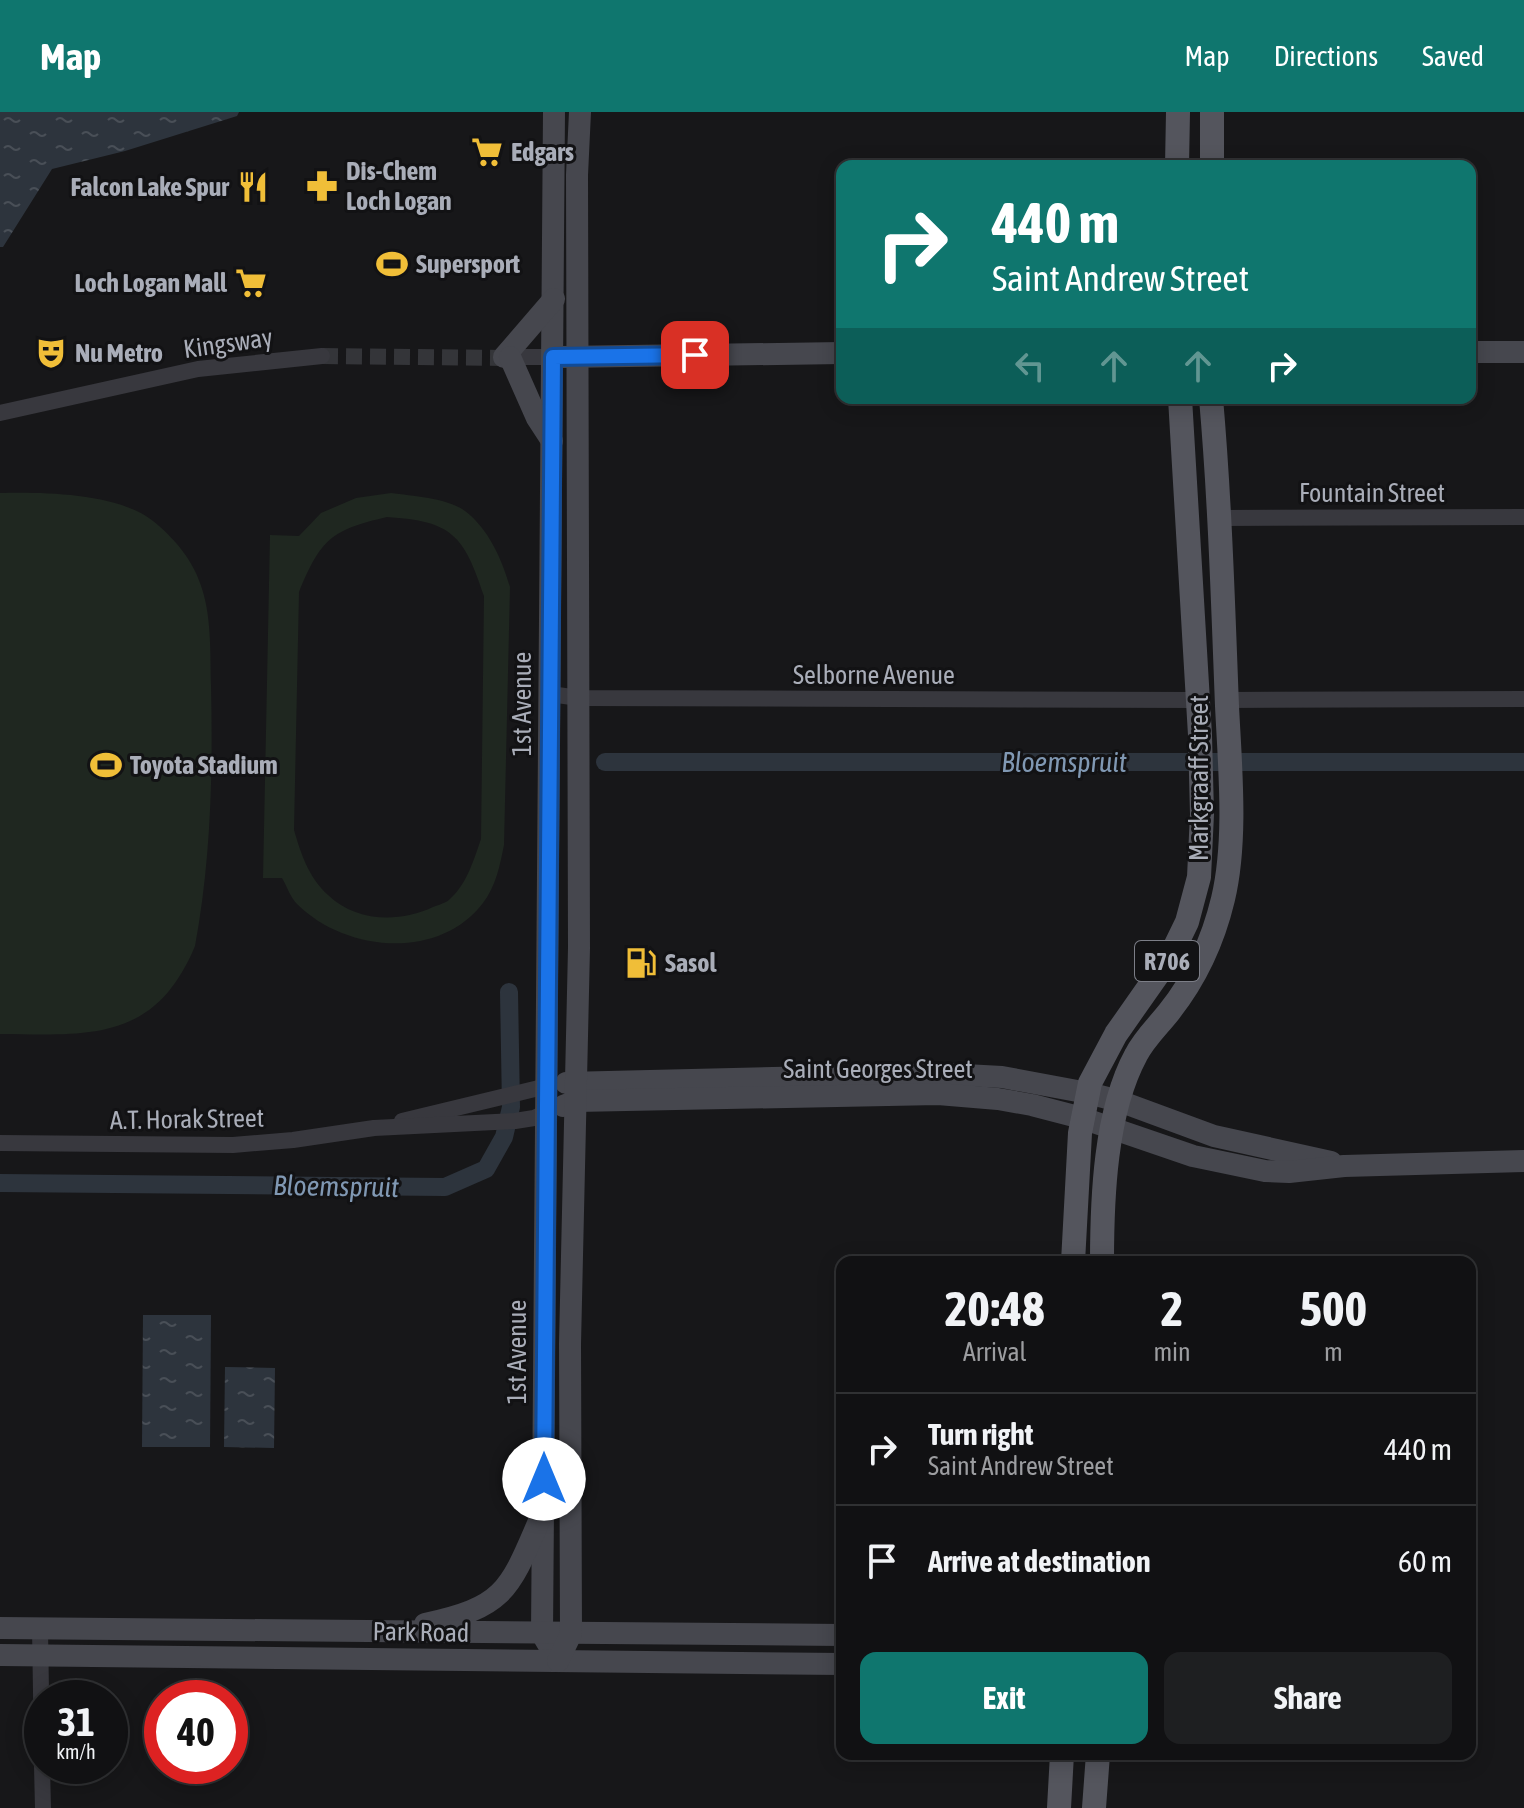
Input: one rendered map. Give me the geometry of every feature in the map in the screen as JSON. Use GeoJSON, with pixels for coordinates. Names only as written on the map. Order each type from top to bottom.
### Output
{"type":"FeatureCollection","features":[{"type":"Feature","properties":{"kind":"main road"},"geometry":{"type":"LineString","coordinates":[[1177,160],[1178,112]]}},
{"type":"Feature","properties":{"kind":"main road"},"geometry":{"type":"LineString","coordinates":[[1212,112],[1212,160]]}},
{"type":"Feature","properties":{"kind":"main road","name":"Markgraaff Street"},"geometry":{"type":"LineString","coordinates":[[1082,1118],[1088,1093],[1109,1047],[1170,957],[1187,922],[1199,877],[1202,814],[1200,735],[1180,404]]}},
{"type":"Feature","properties":{"kind":"main road","name":"Markgraaff Street"},"geometry":{"type":"LineString","coordinates":[[1112,1128],[1136,1053],[1170,1012],[1205,956],[1224,895],[1229,867],[1229,736],[1221,518],[1212,404]]}},
{"type":"Feature","properties":{"kind":"main road"},"geometry":{"type":"LineString","coordinates":[[1189,531],[1221,518]]}},
{"type":"Feature","properties":{"kind":"main road","name":"R706"},"geometry":{"type":"LineString","coordinates":[[1073,1256],[1082,1118]]}},
{"type":"Feature","properties":{"kind":"main road","name":"R706"},"geometry":{"type":"LineString","coordinates":[[1102,1256],[1102,1210],[1112,1128]]}},
{"type":"Feature","properties":{"kind":"main road"},"geometry":{"type":"LineString","coordinates":[[1059,1808],[1061,1760]]}},
{"type":"Feature","properties":{"kind":"main road"},"geometry":{"type":"LineString","coordinates":[[1094,1808],[1098,1760]]}},
{"type":"Feature","properties":{"kind":"street","name":"1st Avenue"},"geometry":{"type":"LineString","coordinates":[[542,1634],[554,112]]}},
{"type":"Feature","properties":{"kind":"street","name":"1st Avenue"},"geometry":{"type":"LineString","coordinates":[[558,1661],[571,1634],[570,1344],[577,1091],[577,175],[580,112]]}},
{"type":"Feature","properties":{"kind":"street"},"geometry":{"type":"LineString","coordinates":[[505,357],[554,299]]}},
{"type":"Feature","properties":{"kind":"street"},"geometry":{"type":"LineString","coordinates":[[1476,352],[1524,352]]}},
{"type":"Feature","properties":{"kind":"street"},"geometry":{"type":"LineString","coordinates":[[505,357],[836,353]]}},
{"type":"Feature","properties":{"kind":"street","name":"Kingsway"},"geometry":{"type":"LineString","coordinates":[[0,413],[198,369],[322,356]]}},
{"type":"Feature","properties":{"kind":"street"},"geometry":{"type":"LineString","coordinates":[[505,357],[552,442]]}},
{"type":"Feature","properties":{"kind":"street","name":"Fountain Street"},"geometry":{"type":"LineString","coordinates":[[1221,518],[1524,517]]}},
{"type":"Feature","properties":{"kind":"street","name":"Selborne Avenue"},"geometry":{"type":"LineString","coordinates":[[550,694],[579,698],[1198,700]]}},
{"type":"Feature","properties":{"kind":"street"},"geometry":{"type":"LineString","coordinates":[[1227,700],[1524,699]]}},
{"type":"Feature","properties":{"kind":"street","name":"Saint Georges Street"},"geometry":{"type":"LineString","coordinates":[[547,1112],[577,1091],[946,1074],[1002,1077],[1119,1101],[1214,1136],[1344,1166]]}},
{"type":"Feature","properties":{"kind":"street","name":"Saint Georges Street"},"geometry":{"type":"LineString","coordinates":[[547,1086],[577,1091],[938,1094],[998,1099],[1082,1118],[1193,1156],[1236,1167],[1289,1172],[1344,1166],[1524,1161]]}},
{"type":"Feature","properties":{"kind":"street","name":"A.T. Horak Street"},"geometry":{"type":"LineString","coordinates":[[0,1143],[233,1145],[293,1140],[374,1128],[547,1086]]}},
{"type":"Feature","properties":{"kind":"street","name":"A.T. Horak Street"},"geometry":{"type":"LineString","coordinates":[[374,1128],[515,1121],[547,1112]]}},
{"type":"Feature","properties":{"kind":"street"},"geometry":{"type":"LineString","coordinates":[[385,1632],[454,1618],[481,1608],[500,1594],[512,1581],[543,1510]]}},
{"type":"Feature","properties":{"kind":"street","name":"Park Road"},"geometry":{"type":"LineString","coordinates":[[0,1628],[836,1635]]}},
{"type":"Feature","properties":{"kind":"street"},"geometry":{"type":"LineString","coordinates":[[40,1628],[40,1680]]}},
{"type":"Feature","properties":{"kind":"street"},"geometry":{"type":"LineString","coordinates":[[542,1634],[558,1661]]}},
{"type":"Feature","properties":{"kind":"street","name":"Park Road"},"geometry":{"type":"LineString","coordinates":[[0,1655],[836,1664]]}},
{"type":"Feature","properties":{"kind":"street"},"geometry":{"type":"LineString","coordinates":[[42,1784],[43,1808]]}},
{"type":"Feature","properties":{"kind":"shaded area","name":"Toyota Stadium"},"geometry":{"type":"Polygon","coordinates":[[[0,493],[80,496],[138,512],[160,527],[187,557],[197,574],[207,608],[212,718],[211,784],[205,881],[195,946],[179,977],[160,1000],[139,1016],[91,1032],[0,1034],[0,493]]]}},
{"type":"Feature","properties":{"kind":"shaded area"},"geometry":{"type":"Polygon","coordinates":[[[391,493],[430,498],[465,511],[488,536],[510,587],[504,845],[499,868],[483,903],[464,922],[442,934],[417,941],[392,943],[365,940],[340,932],[317,920],[297,904],[282,878],[263,878],[270,535],[299,536],[321,513],[356,498],[391,493]],[[387,517],[340,532],[322,548],[299,592],[294,830],[306,865],[321,888],[351,911],[378,917],[406,916],[448,900],[465,879],[481,839],[484,596],[462,545],[441,528],[409,519],[387,517]]]}},
{"type":"Feature","properties":{"kind":"water"},"geometry":{"type":"Polygon","coordinates":[[[0,112],[239,112],[237,116],[125,151],[52,169],[3,247],[0,247],[0,112]]]}},
{"type":"Feature","properties":{"kind":"water"},"geometry":{"type":"Polygon","coordinates":[[[143,1315],[211,1315],[210,1447],[142,1447],[143,1315]]]}},
{"type":"Feature","properties":{"kind":"water"},"geometry":{"type":"Polygon","coordinates":[[[225,1367],[275,1368],[274,1448],[224,1447],[225,1367]]]}},
{"type":"Feature","properties":{"kind":"waterway","name":"Bloemspruit"},"geometry":{"type":"LineString","coordinates":[[605,762],[1524,762]]}},
{"type":"Feature","properties":{"kind":"waterway","name":"Bloemspruit"},"geometry":{"type":"LineString","coordinates":[[0,1183],[445,1187],[486,1169],[504,1137],[511,1107],[509,992]]}},
{"type":"Feature","properties":{"kind":"tunnel"},"geometry":{"type":"LineString","coordinates":[[322,356],[502,358]]}},
{"type":"Feature","properties":{"kind":"place","name":"Edgars"},"geometry":{"type":"Point","coordinates":[487,152]}},
{"type":"Feature","properties":{"kind":"place","name":"Dis-Chem Loch Logan"},"geometry":{"type":"Point","coordinates":[322,186]}},
{"type":"Feature","properties":{"kind":"place","name":"Falcon Lake Spur"},"geometry":{"type":"Point","coordinates":[253,187]}},
{"type":"Feature","properties":{"kind":"place","name":"Supersport"},"geometry":{"type":"Point","coordinates":[392,264]}},
{"type":"Feature","properties":{"kind":"place","name":"Loch Logan Mall"},"geometry":{"type":"Point","coordinates":[251,283]}},
{"type":"Feature","properties":{"kind":"place","name":"Nu Metro"},"geometry":{"type":"Point","coordinates":[51,353]}},
{"type":"Feature","properties":{"kind":"place","name":"Toyota Stadium"},"geometry":{"type":"Point","coordinates":[106,765]}},
{"type":"Feature","properties":{"kind":"place","name":"Sasol"},"geometry":{"type":"Point","coordinates":[641,963]}},
{"type":"Feature","properties":{"kind":"route"},"geometry":{"type":"LineString","coordinates":[[544,1479],[553,357],[695,355]]}}]}
